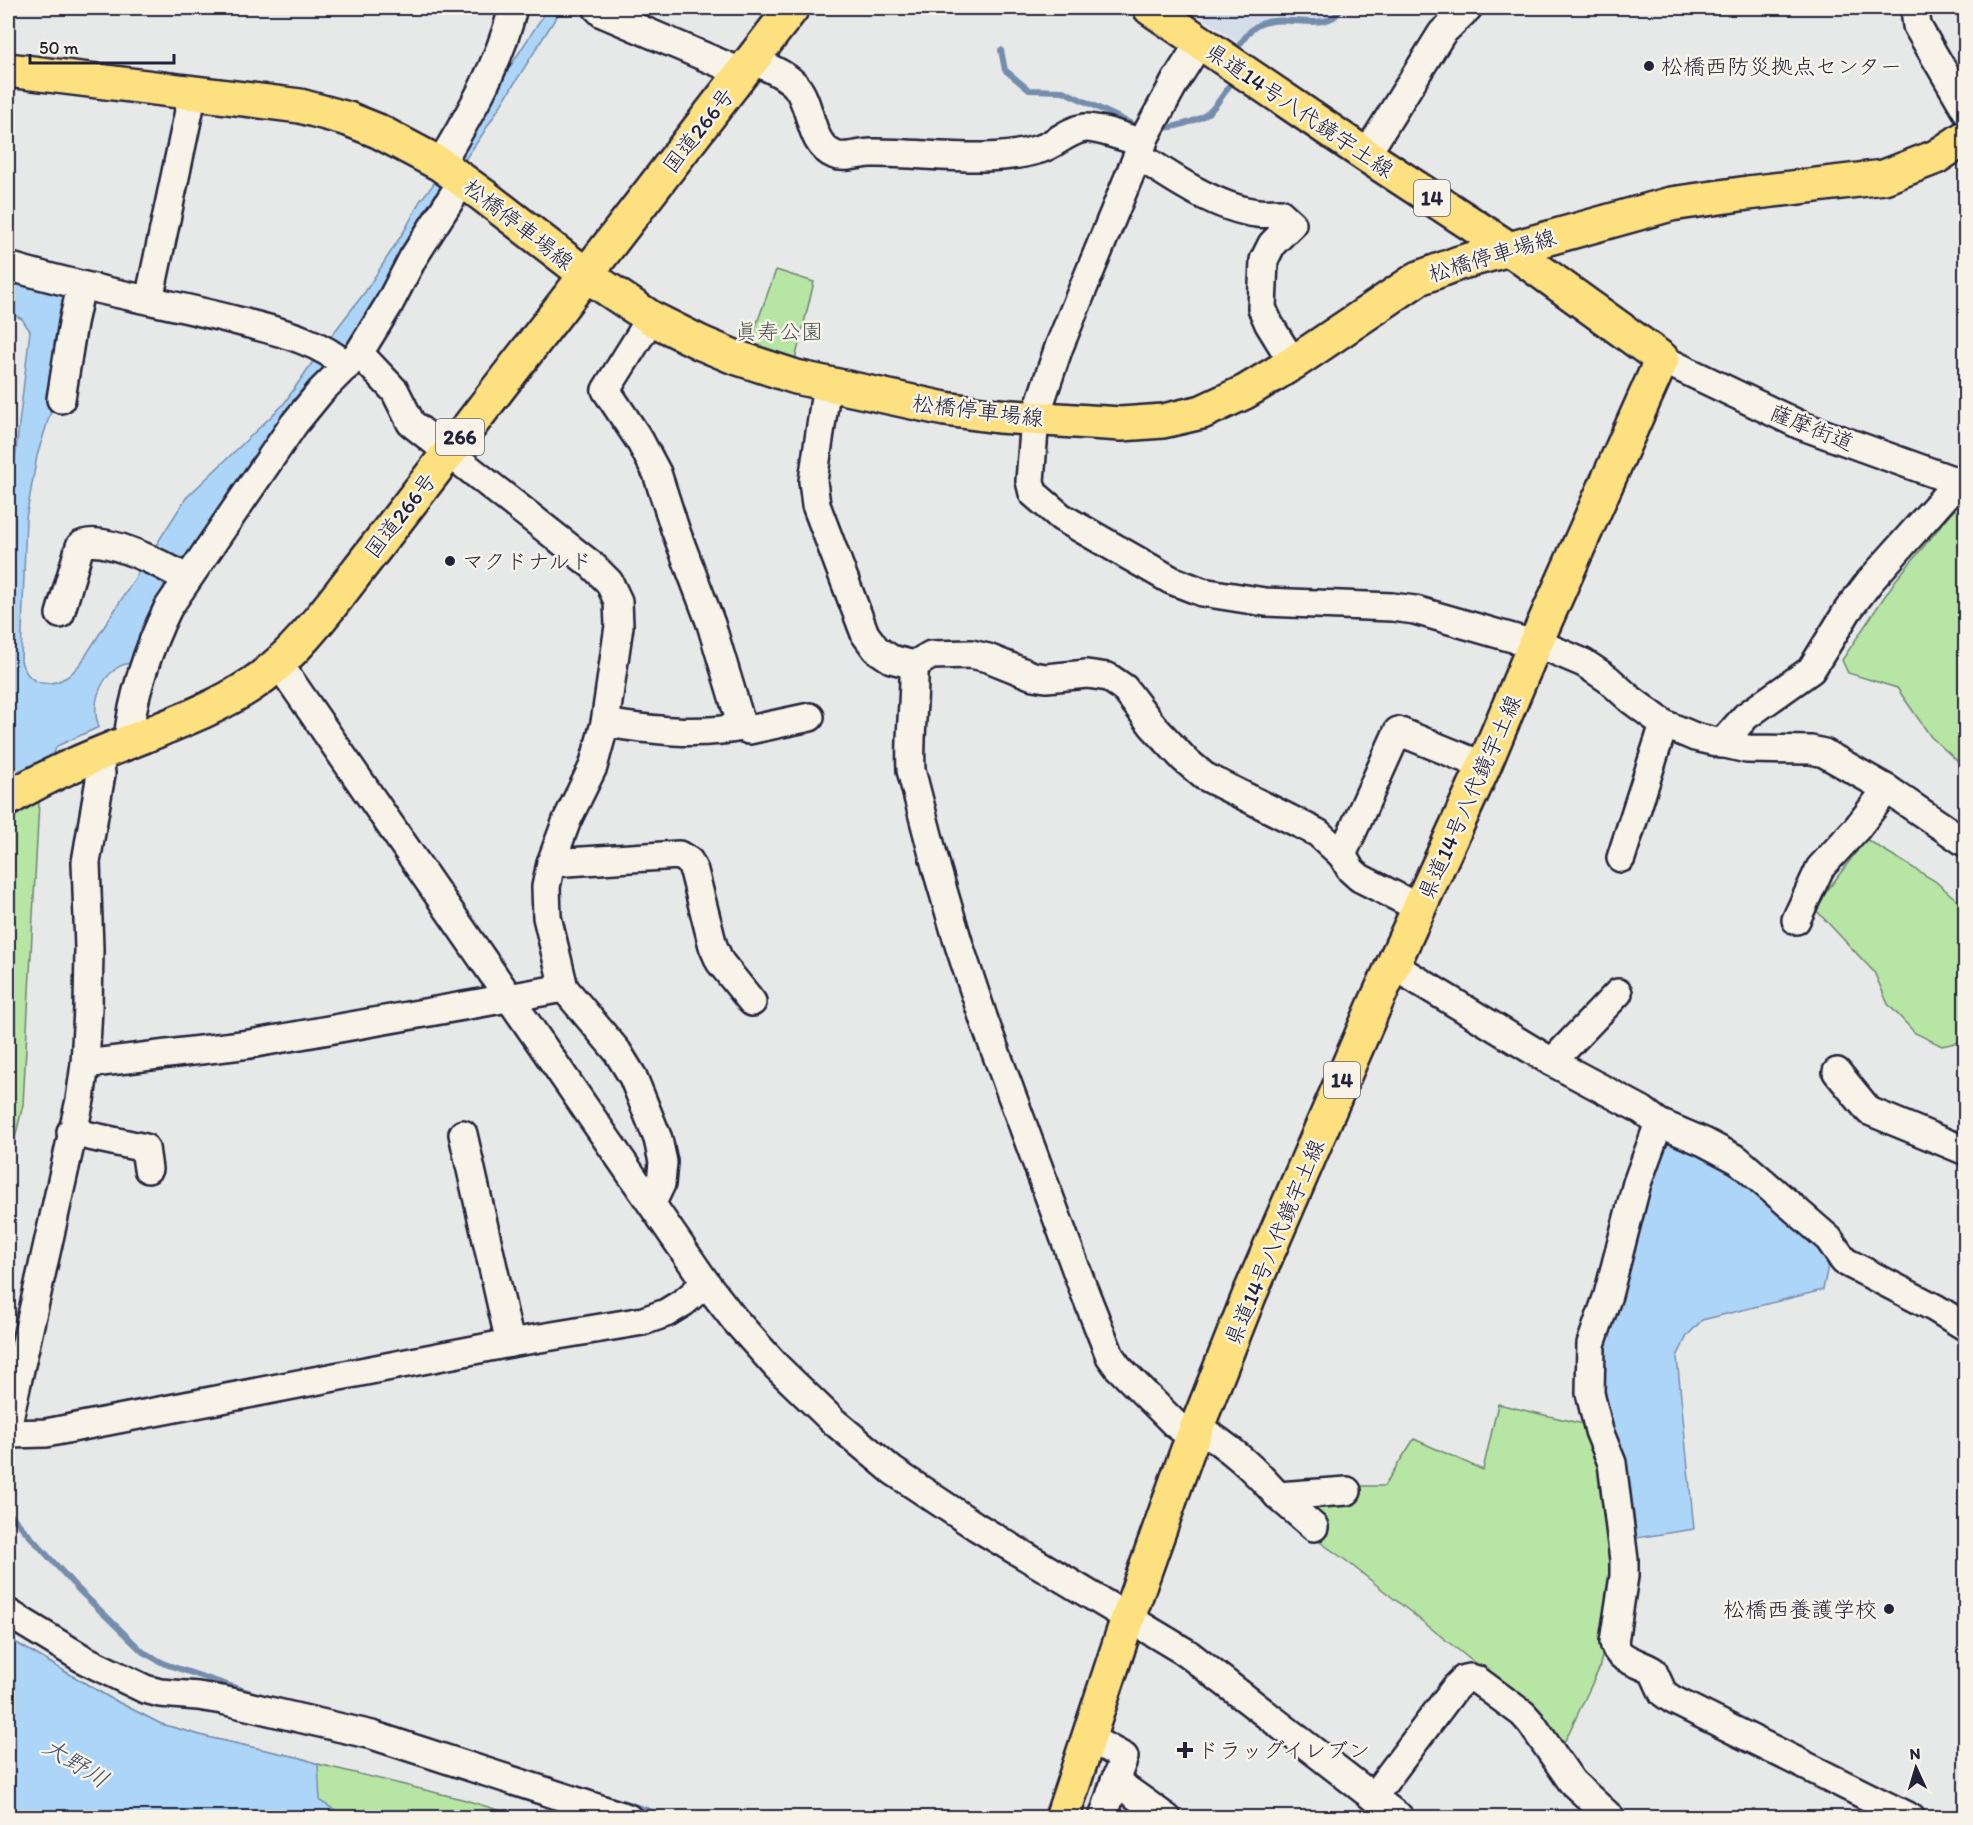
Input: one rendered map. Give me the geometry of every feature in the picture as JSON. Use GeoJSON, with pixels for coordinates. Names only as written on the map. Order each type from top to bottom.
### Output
{"type":"FeatureCollection","features":[{"type":"Feature","properties":{"kind":"main road","name":"国道266号"},"geometry":{"type":"LineString","coordinates":[[8,799],[113,748],[219,704],[251,686],[279,664],[353,575],[792,8]]}},
{"type":"Feature","properties":{"kind":"main road","name":"県道14号八代鏡宇土線"},"geometry":{"type":"LineString","coordinates":[[1062,1818],[1128,1618],[1195,1432],[1249,1296],[1372,1010],[1484,766],[1535,644],[1662,359],[1508,248],[1366,155],[1150,8]]}},
{"type":"Feature","properties":{"kind":"main road","name":"松橋停車場線"},"geometry":{"type":"LineString","coordinates":[[8,70],[300,106],[348,119],[378,131],[451,171],[585,274],[651,318],[732,356],[765,368],[826,384],[945,409],[1121,424],[1163,422],[1202,412],[1245,392],[1293,363],[1419,278],[1459,263],[1671,204],[1884,177],[1936,157],[1965,137]]}},
{"type":"Feature","properties":{"kind":"street"},"geometry":{"type":"LineString","coordinates":[[8,1423],[71,1132],[80,1100],[85,1064],[89,949],[86,862],[101,774],[132,710],[157,631],[184,577],[294,424],[349,360],[382,316],[413,258],[451,171],[471,113],[505,38],[513,8]]}},
{"type":"Feature","properties":{"kind":"street"},"geometry":{"type":"LineString","coordinates":[[597,8],[602,13],[795,85],[806,102],[817,136],[824,149],[838,157],[870,153],[994,156],[1040,149],[1075,130],[1088,128],[1145,138],[1187,186],[1230,207],[1258,214],[1280,213],[1292,224],[1272,244],[1264,261],[1262,308],[1293,363]]}},
{"type":"Feature","properties":{"kind":"street"},"geometry":{"type":"LineString","coordinates":[[1366,155],[1443,33],[1468,8]]}},
{"type":"Feature","properties":{"kind":"street"},"geometry":{"type":"LineString","coordinates":[[1915,8],[1917,26],[1965,110]]}},
{"type":"Feature","properties":{"kind":"street"},"geometry":{"type":"LineString","coordinates":[[1200,42],[1145,138],[1059,347],[1035,418],[1030,481],[1033,493],[1061,517],[1171,580],[1202,592],[1264,602],[1415,610],[1535,644],[1584,663],[1664,723],[1695,737],[1721,744],[1764,750],[1811,750],[1824,753],[1887,789],[1965,843]]}},
{"type":"Feature","properties":{"kind":"street"},"geometry":{"type":"LineString","coordinates":[[149,300],[193,92]]}},
{"type":"Feature","properties":{"kind":"street"},"geometry":{"type":"LineString","coordinates":[[8,266],[81,286],[190,308],[284,333],[349,360],[395,391],[411,423],[593,566],[609,582],[618,601],[620,626],[605,723],[593,767],[567,820],[551,863],[546,887],[547,917],[564,988],[617,1051],[633,1077],[658,1139],[663,1162],[661,1184],[652,1203]]}},
{"type":"Feature","properties":{"kind":"street"},"geometry":{"type":"LineString","coordinates":[[62,399],[73,322],[81,286]]}},
{"type":"Feature","properties":{"kind":"street"},"geometry":{"type":"LineString","coordinates":[[651,318],[606,390],[640,441],[657,473],[675,529],[711,624],[742,727]]}},
{"type":"Feature","properties":{"kind":"street","name":"薩摩街道"},"geometry":{"type":"LineString","coordinates":[[1662,359],[1800,425],[1961,484]]}},
{"type":"Feature","properties":{"kind":"street"},"geometry":{"type":"LineString","coordinates":[[826,384],[813,481],[816,505],[860,623],[876,649],[891,659],[914,665],[931,655],[971,654],[988,658],[1033,676],[1046,678],[1087,674],[1108,677],[1124,688],[1153,726],[1184,759],[1204,776],[1318,833],[1342,855],[1351,870],[1360,878],[1419,908]]}},
{"type":"Feature","properties":{"kind":"street"},"geometry":{"type":"LineString","coordinates":[[1721,744],[1746,716],[1811,670],[1848,610],[1870,581],[1961,484]]}},
{"type":"Feature","properties":{"kind":"street"},"geometry":{"type":"LineString","coordinates":[[60,614],[80,546],[85,543],[92,541],[104,543],[140,555],[184,577]]}},
{"type":"Feature","properties":{"kind":"street"},"geometry":{"type":"LineString","coordinates":[[279,664],[706,1283],[734,1319],[777,1366],[832,1420],[893,1471],[977,1527],[1187,1653],[1400,1818]]}},
{"type":"Feature","properties":{"kind":"street"},"geometry":{"type":"LineString","coordinates":[[914,665],[911,770],[959,945],[1020,1119],[1110,1356],[1118,1367],[1175,1424],[1214,1437],[1252,1467],[1278,1496],[1314,1527]]}},
{"type":"Feature","properties":{"kind":"street"},"geometry":{"type":"LineString","coordinates":[[605,723],[654,730],[694,732],[742,727],[748,730],[810,717]]}},
{"type":"Feature","properties":{"kind":"street"},"geometry":{"type":"LineString","coordinates":[[1621,858],[1664,723]]}},
{"type":"Feature","properties":{"kind":"street"},"geometry":{"type":"LineString","coordinates":[[1342,855],[1398,731],[1484,766]]}},
{"type":"Feature","properties":{"kind":"street"},"geometry":{"type":"LineString","coordinates":[[1796,920],[1820,868],[1857,828],[1887,789]]}},
{"type":"Feature","properties":{"kind":"street"},"geometry":{"type":"LineString","coordinates":[[551,863],[679,855],[689,861],[694,871],[712,946],[720,962],[752,1002]]}},
{"type":"Feature","properties":{"kind":"street"},"geometry":{"type":"LineString","coordinates":[[1394,966],[1552,1062],[1641,1110],[1659,1123],[1704,1142],[1738,1160],[1829,1239],[1844,1261],[1935,1308],[1965,1327]]}},
{"type":"Feature","properties":{"kind":"street"},"geometry":{"type":"LineString","coordinates":[[85,1064],[250,1044],[564,988]]}},
{"type":"Feature","properties":{"kind":"street"},"geometry":{"type":"LineString","coordinates":[[1552,1062],[1618,993]]}},
{"type":"Feature","properties":{"kind":"street"},"geometry":{"type":"LineString","coordinates":[[1837,1072],[1869,1110],[1965,1152]]}},
{"type":"Feature","properties":{"kind":"street"},"geometry":{"type":"LineString","coordinates":[[1659,1123],[1642,1166],[1608,1295],[1591,1344],[1590,1393],[1599,1431],[1612,1463],[1624,1560],[1614,1649],[1619,1655],[1653,1671],[1663,1693],[1674,1700],[1896,1815]]}},
{"type":"Feature","properties":{"kind":"street"},"geometry":{"type":"LineString","coordinates":[[71,1132],[145,1149],[148,1168]]}},
{"type":"Feature","properties":{"kind":"street"},"geometry":{"type":"LineString","coordinates":[[463,1134],[510,1343]]}},
{"type":"Feature","properties":{"kind":"street"},"geometry":{"type":"LineString","coordinates":[[8,1434],[46,1433],[510,1343],[643,1321],[666,1313],[684,1302],[706,1283]]}},
{"type":"Feature","properties":{"kind":"street"},"geometry":{"type":"LineString","coordinates":[[1278,1496],[1347,1491]]}},
{"type":"Feature","properties":{"kind":"street"},"geometry":{"type":"LineString","coordinates":[[8,1613],[85,1660],[146,1689],[160,1693],[222,1700],[372,1735],[628,1818]]}},
{"type":"Feature","properties":{"kind":"street"},"geometry":{"type":"LineString","coordinates":[[1373,1797],[1448,1695],[1464,1679],[1470,1678],[1477,1680],[1522,1714],[1572,1782],[1611,1818]]}},
{"type":"Feature","properties":{"kind":"street"},"geometry":{"type":"LineString","coordinates":[[1089,1738],[1124,1757],[1103,1818]]}},
{"type":"Feature","properties":{"kind":"street"},"geometry":{"type":"LineString","coordinates":[[1115,1781],[1167,1818]]}},
{"type":"Feature","properties":{"kind":"shaded area"},"geometry":{"type":"Polygon","coordinates":[[[1189,8],[1340,8],[1338,22],[1275,13],[1238,42],[1189,8]]]}},
{"type":"Feature","properties":{"kind":"green space","name":"眞寿公園"},"geometry":{"type":"Polygon","coordinates":[[[776,270],[814,282],[794,364],[748,348],[776,270]]]}},
{"type":"Feature","properties":{"kind":"green space"},"geometry":{"type":"Polygon","coordinates":[[[1954,510],[1966,513],[1965,768],[1931,737],[1897,688],[1848,673],[1842,660],[1895,581],[1954,510]]]}},
{"type":"Feature","properties":{"kind":"green space"},"geometry":{"type":"Polygon","coordinates":[[[40,783],[23,1105],[8,1167],[8,806],[40,783]]]}},
{"type":"Feature","properties":{"kind":"green space"},"geometry":{"type":"Polygon","coordinates":[[[1866,839],[1935,881],[1965,907],[1965,1041],[1942,1046],[1915,1033],[1888,1004],[1874,972],[1814,908],[1866,839]]]}},
{"type":"Feature","properties":{"kind":"green space"},"geometry":{"type":"Polygon","coordinates":[[[1498,1404],[1587,1425],[1607,1470],[1615,1530],[1607,1635],[1599,1669],[1564,1743],[1521,1700],[1344,1559],[1300,1528],[1333,1486],[1384,1486],[1414,1439],[1483,1470],[1498,1404]]]}},
{"type":"Feature","properties":{"kind":"green space"},"geometry":{"type":"Polygon","coordinates":[[[8,1638],[110,1698],[161,1724],[462,1799],[521,1817],[362,1817],[338,1812],[266,1805],[8,1638]]]}},
{"type":"Feature","properties":{"kind":"water"},"geometry":{"type":"Polygon","coordinates":[[[548,8],[562,8],[482,135],[444,190],[378,305],[135,662],[119,667],[105,680],[96,703],[99,727],[57,746],[40,783],[8,806],[8,518],[30,331],[22,319],[8,312],[8,274],[64,295],[70,305],[59,385],[37,456],[26,518],[21,661],[28,675],[33,679],[52,683],[67,677],[81,663],[186,498],[283,405],[325,344],[365,292],[406,228],[420,201],[436,181],[548,8]]]}},
{"type":"Feature","properties":{"kind":"water"},"geometry":{"type":"Polygon","coordinates":[[[1677,1141],[1726,1160],[1827,1247],[1828,1266],[1823,1290],[1702,1320],[1687,1336],[1677,1357],[1694,1529],[1630,1539],[1597,1396],[1605,1328],[1655,1156],[1665,1146],[1677,1141]]]}},
{"type":"Feature","properties":{"kind":"water","name":"大野川"},"geometry":{"type":"Polygon","coordinates":[[[8,1638],[110,1698],[161,1724],[318,1764],[320,1801],[338,1812],[362,1817],[21,1817],[8,1810],[8,1638]]]}},
{"type":"Feature","properties":{"kind":"waterway"},"geometry":{"type":"LineString","coordinates":[[1240,44],[1255,27],[1266,22],[1325,21],[1342,8]]}},
{"type":"Feature","properties":{"kind":"waterway"},"geometry":{"type":"LineString","coordinates":[[1001,50],[1005,70],[1029,90],[1063,91],[1142,127]]}},
{"type":"Feature","properties":{"kind":"waterway"},"geometry":{"type":"LineString","coordinates":[[1158,128],[1177,126],[1204,116],[1215,106],[1232,82]]}},
{"type":"Feature","properties":{"kind":"waterway"},"geometry":{"type":"LineString","coordinates":[[8,1512],[77,1588],[143,1652],[165,1664],[257,1695]]}},
{"type":"Feature","properties":{"kind":"waterway"},"geometry":{"type":"LineString","coordinates":[[621,1802],[673,1818]]}},
{"type":"Feature","properties":{"kind":"place","name":"松橋西防災拠点センター"},"geometry":{"type":"Point","coordinates":[1649,66]}},
{"type":"Feature","properties":{"kind":"place","name":"マクドナルド"},"geometry":{"type":"Point","coordinates":[450,561]}},
{"type":"Feature","properties":{"kind":"place","name":"松橋西養護学校"},"geometry":{"type":"Point","coordinates":[1889,1609]}},
{"type":"Feature","properties":{"kind":"place","name":"ドラッグイレブン"},"geometry":{"type":"Point","coordinates":[1185,1750]}}]}
